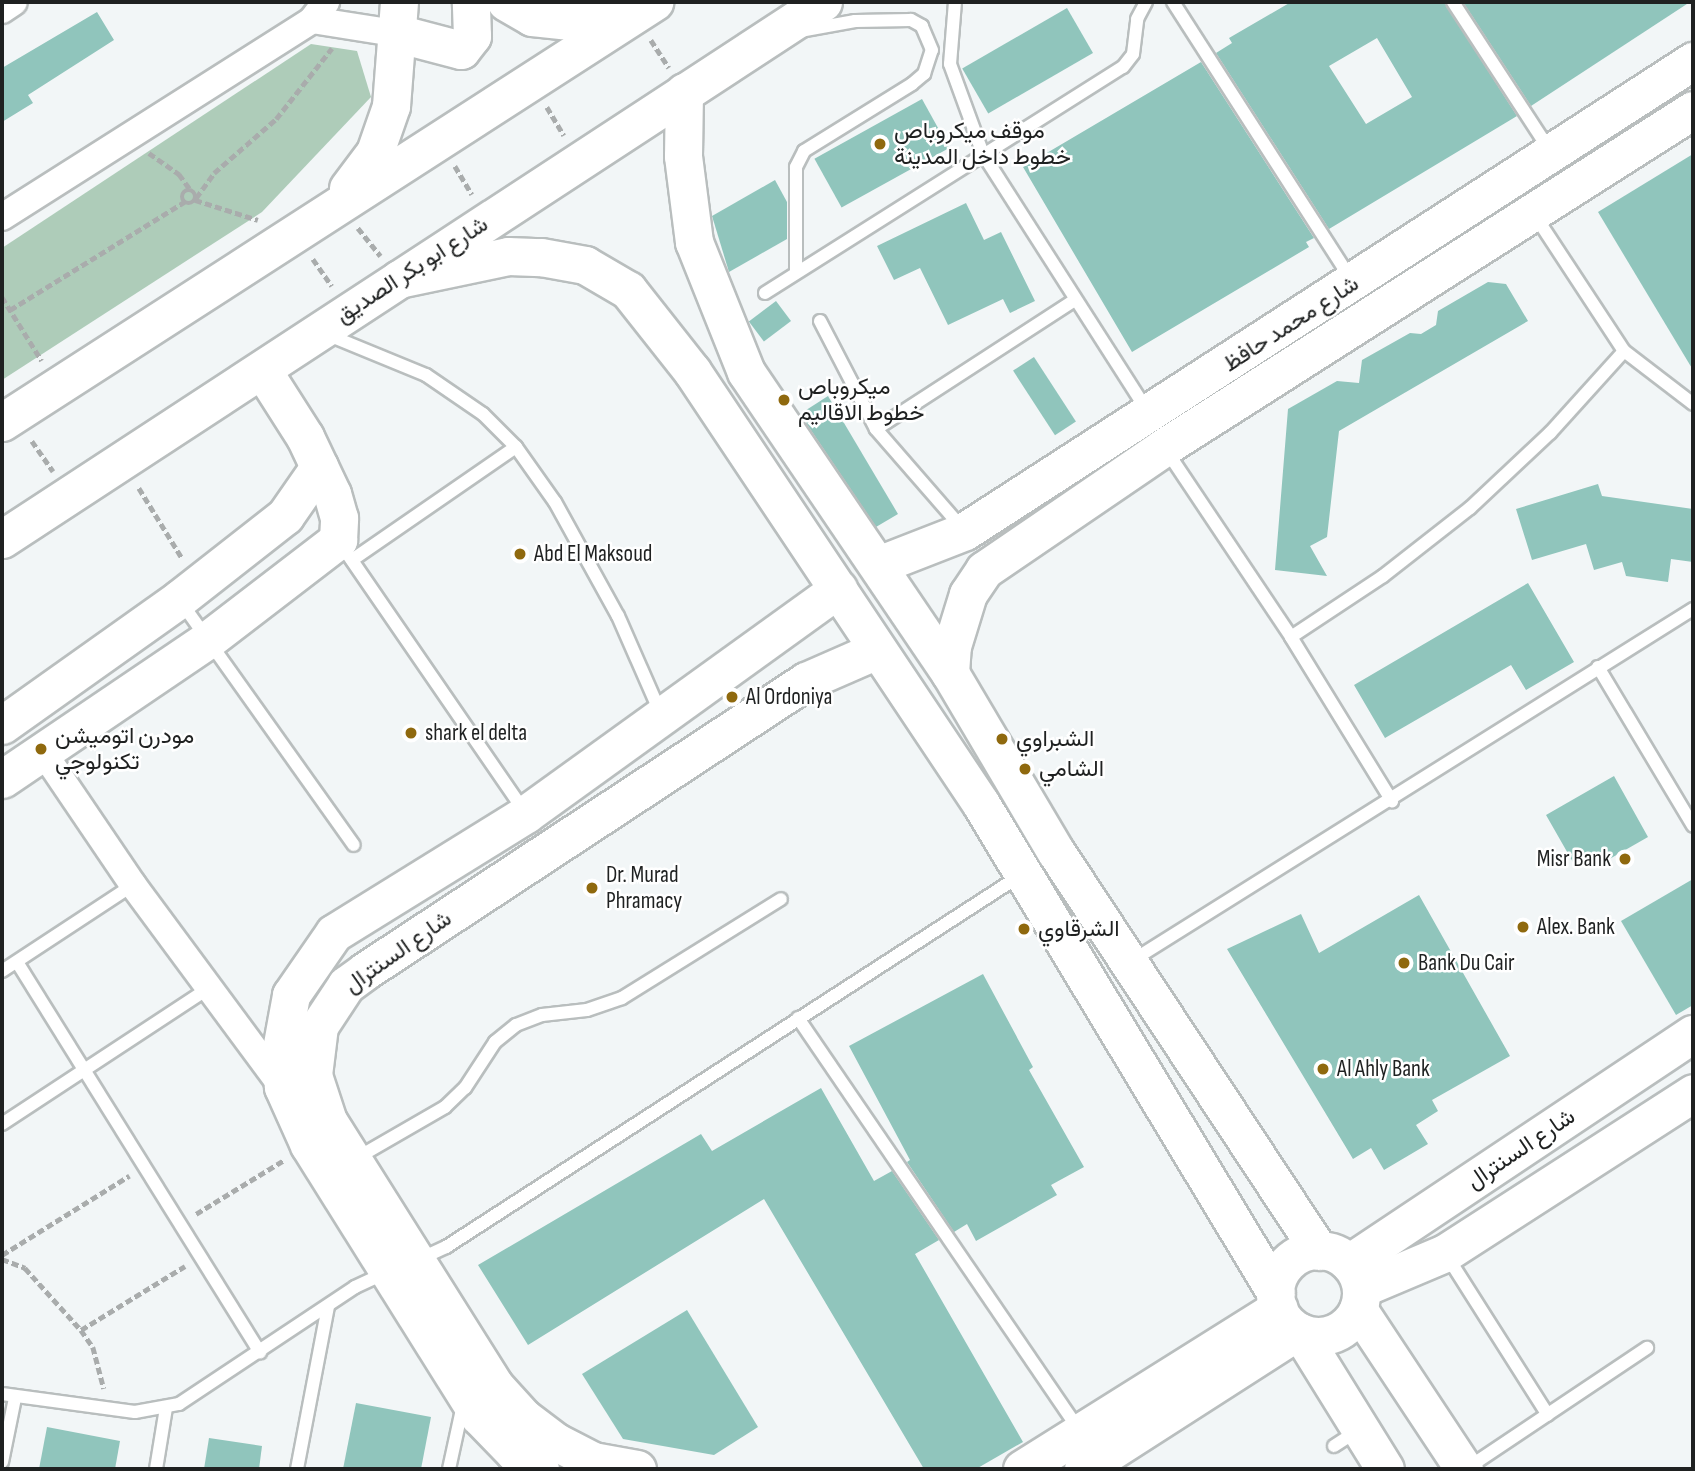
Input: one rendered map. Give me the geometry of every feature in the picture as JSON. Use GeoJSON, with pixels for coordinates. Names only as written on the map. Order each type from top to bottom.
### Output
{"type":"FeatureCollection","features":[{"type":"Feature","properties":{"kind":"street"},"geometry":{"type":"LineString","coordinates":[[2,10],[14,2]]}},
{"type":"Feature","properties":{"kind":"street"},"geometry":{"type":"LineString","coordinates":[[2,218],[319,11],[345,26],[399,18],[461,50],[472,36],[471,2]]}},
{"type":"Feature","properties":{"kind":"street"},"geometry":{"type":"LineString","coordinates":[[506,2],[532,17],[563,20],[644,8]]}},
{"type":"Feature","properties":{"kind":"street","name":"شارع ابو بكر الصديق"},"geometry":{"type":"LineString","coordinates":[[2,539],[263,371],[823,2]]}},
{"type":"Feature","properties":{"kind":"street"},"geometry":{"type":"LineString","coordinates":[[8,418],[58,388],[338,202],[439,141],[644,8]]}},
{"type":"Feature","properties":{"kind":"street"},"geometry":{"type":"LineString","coordinates":[[338,202],[375,152],[391,106],[399,18]]}},
{"type":"Feature","properties":{"kind":"street","name":"شارع محمد حافظ"},"geometry":{"type":"LineString","coordinates":[[950,673],[952,646],[968,594],[984,570],[1157,431],[1353,284],[1693,61]]}},
{"type":"Feature","properties":{"kind":"street"},"geometry":{"type":"LineString","coordinates":[[684,93],[686,183],[701,265],[746,372],[950,673],[1056,852],[1129,963],[1347,1278],[1465,1469]]}},
{"type":"Feature","properties":{"kind":"street","name":"شارع محمد حافظ"},"geometry":{"type":"LineString","coordinates":[[878,565],[965,531],[1157,431],[1534,214],[1693,110]]}},
{"type":"Feature","properties":{"kind":"street"},"geometry":{"type":"LineString","coordinates":[[1512,181],[1534,214]]}},
{"type":"Feature","properties":{"kind":"street"},"geometry":{"type":"LineString","coordinates":[[399,279],[508,256],[585,265],[628,290],[692,371],[981,804],[1288,1316],[1347,1438],[1385,1469]]}},
{"type":"Feature","properties":{"kind":"street"},"geometry":{"type":"LineString","coordinates":[[2,779],[345,550],[339,518],[319,467],[305,437],[263,371]]}},
{"type":"Feature","properties":{"kind":"street"},"geometry":{"type":"LineString","coordinates":[[2,725],[189,591],[285,516],[319,467]]}},
{"type":"Feature","properties":{"kind":"street"},"geometry":{"type":"LineString","coordinates":[[773,492],[810,468]]}},
{"type":"Feature","properties":{"kind":"street","name":"شارع السنترال"},"geometry":{"type":"LineString","coordinates":[[340,1169],[309,1145],[283,1087],[280,1055],[291,995],[334,933],[526,814],[838,589]]}},
{"type":"Feature","properties":{"kind":"street","name":"شارع السنترال"},"geometry":{"type":"LineString","coordinates":[[540,1469],[514,1452],[479,1416],[465,1394],[401,1267],[340,1169],[313,1075],[319,1026],[346,985],[454,912],[806,681],[877,650]]}},
{"type":"Feature","properties":{"kind":"street"},"geometry":{"type":"LineString","coordinates":[[43,752],[134,885],[283,1087]]}},
{"type":"Feature","properties":{"kind":"street"},"geometry":{"type":"LineString","coordinates":[[1022,874],[1056,852]]}},
{"type":"Feature","properties":{"kind":"street"},"geometry":{"type":"LineString","coordinates":[[429,875],[454,912]]}},
{"type":"Feature","properties":{"kind":"street","name":"شارع السنترال"},"geometry":{"type":"LineString","coordinates":[[1347,1278],[1432,1209],[1693,1034]]}},
{"type":"Feature","properties":{"kind":"street","name":"شارع السنترال"},"geometry":{"type":"LineString","coordinates":[[1347,1278],[1454,1246],[1614,1148],[1693,1093]]}},
{"type":"Feature","properties":{"kind":"street"},"geometry":{"type":"LineString","coordinates":[[1432,1209],[1454,1246]]}},
{"type":"Feature","properties":{"kind":"street"},"geometry":{"type":"LineString","coordinates":[[1288,1316],[1282,1269],[1291,1260],[1347,1278]]}},
{"type":"Feature","properties":{"kind":"street","name":"شارع السنترال"},"geometry":{"type":"LineString","coordinates":[[401,1267],[523,1418],[556,1442],[593,1461],[637,1469]]}},
{"type":"Feature","properties":{"kind":"street"},"geometry":{"type":"LineString","coordinates":[[1288,1316],[1324,1336],[1336,1333],[1347,1278]]}},
{"type":"Feature","properties":{"kind":"street"},"geometry":{"type":"LineString","coordinates":[[1083,1469],[1185,1386],[1288,1316]]}},
{"type":"Feature","properties":{"kind":"street"},"geometry":{"type":"LineString","coordinates":[[1022,1469],[1079,1430],[1185,1386]]}},
{"type":"Feature","properties":{"kind":"lane"},"geometry":{"type":"LineString","coordinates":[[955,2],[950,64],[983,154],[1157,431],[1291,637],[1392,801]]}},
{"type":"Feature","properties":{"kind":"lane"},"geometry":{"type":"LineString","coordinates":[[765,293],[1123,67],[1133,54],[1137,19],[1146,2]]}},
{"type":"Feature","properties":{"kind":"lane"},"geometry":{"type":"LineString","coordinates":[[1173,2],[1353,284]]}},
{"type":"Feature","properties":{"kind":"lane"},"geometry":{"type":"LineString","coordinates":[[1453,2],[1552,154]]}},
{"type":"Feature","properties":{"kind":"lane"},"geometry":{"type":"LineString","coordinates":[[747,52],[800,32],[855,21],[911,20],[922,26],[932,50],[930,63],[912,84],[804,150],[796,166],[796,272]]}},
{"type":"Feature","properties":{"kind":"lane"},"geometry":{"type":"LineString","coordinates":[[1534,214],[1623,351],[1693,404]]}},
{"type":"Feature","properties":{"kind":"lane"},"geometry":{"type":"LineString","coordinates":[[876,429],[1076,300]]}},
{"type":"Feature","properties":{"kind":"lane"},"geometry":{"type":"LineString","coordinates":[[820,321],[876,429],[965,531]]}},
{"type":"Feature","properties":{"kind":"lane"},"geometry":{"type":"LineString","coordinates":[[319,332],[426,375],[483,414],[516,447],[555,502],[618,616],[661,715]]}},
{"type":"Feature","properties":{"kind":"lane"},"geometry":{"type":"LineString","coordinates":[[1291,637],[1383,576],[1470,509],[1550,433],[1623,351]]}},
{"type":"Feature","properties":{"kind":"lane"},"geometry":{"type":"LineString","coordinates":[[516,447],[345,550],[526,814]]}},
{"type":"Feature","properties":{"kind":"lane"},"geometry":{"type":"LineString","coordinates":[[189,591],[209,639],[354,845]]}},
{"type":"Feature","properties":{"kind":"lane"},"geometry":{"type":"LineString","coordinates":[[1129,963],[1392,801],[1598,667],[1693,609]]}},
{"type":"Feature","properties":{"kind":"lane"},"geometry":{"type":"LineString","coordinates":[[1598,667],[1693,826]]}},
{"type":"Feature","properties":{"kind":"lane"},"geometry":{"type":"LineString","coordinates":[[2,1462],[8,1396],[110,1410],[166,1408],[192,1399],[355,1287],[446,1247],[1022,874]]}},
{"type":"Feature","properties":{"kind":"lane"},"geometry":{"type":"LineString","coordinates":[[2,971],[134,885]]}},
{"type":"Feature","properties":{"kind":"lane"},"geometry":{"type":"LineString","coordinates":[[340,1169],[445,1107],[465,1088],[495,1042],[516,1025],[542,1014],[587,1010],[614,1002],[781,899]]}},
{"type":"Feature","properties":{"kind":"lane"},"geometry":{"type":"LineString","coordinates":[[17,961],[260,1353]]}},
{"type":"Feature","properties":{"kind":"lane"},"geometry":{"type":"LineString","coordinates":[[2,1124],[209,988]]}},
{"type":"Feature","properties":{"kind":"lane"},"geometry":{"type":"LineString","coordinates":[[798,1018],[1079,1430]]}},
{"type":"Feature","properties":{"kind":"lane"},"geometry":{"type":"LineString","coordinates":[[1454,1246],[1548,1415]]}},
{"type":"Feature","properties":{"kind":"lane"},"geometry":{"type":"LineString","coordinates":[[297,1469],[328,1306]]}},
{"type":"Feature","properties":{"kind":"lane"},"geometry":{"type":"LineString","coordinates":[[1465,1469],[1647,1348]]}},
{"type":"Feature","properties":{"kind":"lane"},"geometry":{"type":"LineString","coordinates":[[449,1469],[465,1394]]}},
{"type":"Feature","properties":{"kind":"lane"},"geometry":{"type":"LineString","coordinates":[[156,1469],[166,1408]]}},
{"type":"Feature","properties":{"kind":"path"},"geometry":{"type":"LineString","coordinates":[[644,8],[684,93]]}},
{"type":"Feature","properties":{"kind":"path"},"geometry":{"type":"LineString","coordinates":[[10,310],[184,202],[192,203],[214,173],[276,119],[324,61],[345,26]]}},
{"type":"Feature","properties":{"kind":"path"},"geometry":{"type":"LineString","coordinates":[[531,82],[580,160]]}},
{"type":"Feature","properties":{"kind":"path"},"geometry":{"type":"LineString","coordinates":[[126,137],[179,174],[196,198]]}},
{"type":"Feature","properties":{"kind":"path"},"geometry":{"type":"LineString","coordinates":[[439,141],[488,221]]}},
{"type":"Feature","properties":{"kind":"path"},"geometry":{"type":"LineString","coordinates":[[184,202],[182,194],[190,190]]}},
{"type":"Feature","properties":{"kind":"path"},"geometry":{"type":"LineString","coordinates":[[338,202],[399,279]]}},
{"type":"Feature","properties":{"kind":"path"},"geometry":{"type":"LineString","coordinates":[[2,297],[58,388]]}},
{"type":"Feature","properties":{"kind":"path"},"geometry":{"type":"LineString","coordinates":[[8,418],[69,495]]}},
{"type":"Feature","properties":{"kind":"path"},"geometry":{"type":"LineString","coordinates":[[122,460],[189,591]]}},
{"type":"Feature","properties":{"kind":"path"},"geometry":{"type":"LineString","coordinates":[[181,1224],[309,1145]]}},
{"type":"Feature","properties":{"kind":"path"},"geometry":{"type":"LineString","coordinates":[[2,1257],[144,1166]]}},
{"type":"Feature","properties":{"kind":"path"},"geometry":{"type":"LineString","coordinates":[[81,1330],[200,1256]]}},
{"type":"Feature","properties":{"kind":"path"},"geometry":{"type":"LineString","coordinates":[[2,1257],[25,1268],[81,1330],[93,1347],[110,1410]]}},
{"type":"Feature","properties":{"kind":"green space"},"geometry":{"type":"Polygon","coordinates":[[[311,44],[357,51],[371,97],[262,212],[2,380],[2,248],[311,44]]]}},
{"type":"Feature","properties":{"kind":"building"},"geometry":{"type":"Polygon","coordinates":[[[1291,2],[1444,2],[1517,116],[1329,229],[1216,53],[1232,43],[1229,38],[1291,2]],[[1377,38],[1329,66],[1366,124],[1412,97],[1377,38]]]}},
{"type":"Feature","properties":{"kind":"building"},"geometry":{"type":"Polygon","coordinates":[[[1463,2],[1690,2],[1531,106],[1463,2]]]}},
{"type":"Feature","properties":{"kind":"building"},"geometry":{"type":"Polygon","coordinates":[[[1067,8],[1093,53],[988,114],[962,68],[1067,8]]]}},
{"type":"Feature","properties":{"kind":"building"},"geometry":{"type":"Polygon","coordinates":[[[97,12],[114,40],[28,95],[33,103],[2,122],[2,68],[97,12]]]}},
{"type":"Feature","properties":{"kind":"building"},"geometry":{"type":"Polygon","coordinates":[[[1201,62],[1314,238],[1306,242],[1309,247],[1132,352],[1023,167],[1201,62]]]}},
{"type":"Feature","properties":{"kind":"building"},"geometry":{"type":"Polygon","coordinates":[[[922,99],[949,148],[842,208],[814,159],[922,99]]]}},
{"type":"Feature","properties":{"kind":"building"},"geometry":{"type":"Polygon","coordinates":[[[1693,154],[1693,370],[1598,212],[1693,154]]]}},
{"type":"Feature","properties":{"kind":"building"},"geometry":{"type":"Polygon","coordinates":[[[775,180],[787,202],[787,239],[729,272],[712,216],[775,180]]]}},
{"type":"Feature","properties":{"kind":"building"},"geometry":{"type":"Polygon","coordinates":[[[966,203],[984,240],[1001,232],[1035,301],[1010,313],[1003,299],[948,325],[920,268],[894,280],[877,246],[966,203]]]}},
{"type":"Feature","properties":{"kind":"building"},"geometry":{"type":"Polygon","coordinates":[[[1488,282],[1506,284],[1528,321],[1339,431],[1327,537],[1310,546],[1327,576],[1275,570],[1288,409],[1337,381],[1359,383],[1362,360],[1410,333],[1421,334],[1436,325],[1438,311],[1488,282]]]}},
{"type":"Feature","properties":{"kind":"building"},"geometry":{"type":"Polygon","coordinates":[[[776,301],[791,321],[764,341],[749,321],[776,301]]]}},
{"type":"Feature","properties":{"kind":"building"},"geometry":{"type":"Polygon","coordinates":[[[1034,357],[1076,422],[1055,435],[1013,371],[1034,357]]]}},
{"type":"Feature","properties":{"kind":"building"},"geometry":{"type":"Polygon","coordinates":[[[828,396],[898,514],[876,527],[800,414],[828,396]]]}},
{"type":"Feature","properties":{"kind":"building"},"geometry":{"type":"Polygon","coordinates":[[[1598,484],[1602,496],[1693,509],[1693,562],[1671,559],[1668,582],[1626,576],[1622,562],[1594,570],[1586,544],[1532,560],[1516,509],[1598,484]]]}},
{"type":"Feature","properties":{"kind":"building"},"geometry":{"type":"Polygon","coordinates":[[[1528,583],[1574,662],[1526,690],[1511,665],[1385,738],[1354,685],[1528,583]]]}},
{"type":"Feature","properties":{"kind":"building"},"geometry":{"type":"Polygon","coordinates":[[[1614,776],[1648,837],[1599,865],[1592,854],[1574,864],[1546,815],[1614,776]]]}},
{"type":"Feature","properties":{"kind":"building"},"geometry":{"type":"Polygon","coordinates":[[[1693,879],[1693,1005],[1676,1015],[1621,921],[1693,879]]]}},
{"type":"Feature","properties":{"kind":"building"},"geometry":{"type":"Polygon","coordinates":[[[1419,895],[1510,1056],[1432,1100],[1438,1111],[1416,1125],[1428,1144],[1384,1170],[1371,1148],[1353,1159],[1227,949],[1301,914],[1319,953],[1419,895]]]}},
{"type":"Feature","properties":{"kind":"building"},"geometry":{"type":"Polygon","coordinates":[[[983,974],[1033,1067],[1029,1070],[1084,1167],[1051,1185],[1057,1195],[976,1241],[967,1224],[954,1232],[907,1162],[910,1160],[849,1046],[983,974]]]}},
{"type":"Feature","properties":{"kind":"building"},"geometry":{"type":"Polygon","coordinates":[[[821,1088],[874,1181],[892,1171],[939,1240],[915,1254],[1023,1442],[976,1469],[924,1469],[764,1199],[528,1345],[478,1265],[701,1134],[712,1151],[821,1088]]]}},
{"type":"Feature","properties":{"kind":"building"},"geometry":{"type":"Polygon","coordinates":[[[687,1310],[758,1427],[714,1455],[623,1439],[582,1374],[687,1310]]]}},
{"type":"Feature","properties":{"kind":"building"},"geometry":{"type":"Polygon","coordinates":[[[356,1403],[431,1417],[421,1469],[343,1469],[356,1403]]]}},
{"type":"Feature","properties":{"kind":"building"},"geometry":{"type":"Polygon","coordinates":[[[47,1427],[120,1441],[115,1469],[39,1469],[47,1427]]]}},
{"type":"Feature","properties":{"kind":"building"},"geometry":{"type":"Polygon","coordinates":[[[209,1438],[262,1446],[259,1469],[204,1469],[209,1438]]]}},
{"type":"Feature","properties":{"kind":"place","name":"موقف ميكروباص خطوط داخل المدينة"},"geometry":{"type":"Point","coordinates":[880,144]}},
{"type":"Feature","properties":{"kind":"place","name":"ميكروباص خطوط الاقاليم"},"geometry":{"type":"Point","coordinates":[784,400]}},
{"type":"Feature","properties":{"kind":"place","name":"Abd El Maksoud"},"geometry":{"type":"Point","coordinates":[520,554]}},
{"type":"Feature","properties":{"kind":"place","name":"Al Ordoniya"},"geometry":{"type":"Point","coordinates":[732,697]}},
{"type":"Feature","properties":{"kind":"place","name":"shark el delta"},"geometry":{"type":"Point","coordinates":[411,733]}},
{"type":"Feature","properties":{"kind":"place","name":"الشبراوي"},"geometry":{"type":"Point","coordinates":[1002,739]}},
{"type":"Feature","properties":{"kind":"place","name":"مودرن اتوميشن تكنولوجي"},"geometry":{"type":"Point","coordinates":[41,749]}},
{"type":"Feature","properties":{"kind":"place","name":"الشامي"},"geometry":{"type":"Point","coordinates":[1025,769]}},
{"type":"Feature","properties":{"kind":"place","name":"Misr Bank"},"geometry":{"type":"Point","coordinates":[1625,859]}},
{"type":"Feature","properties":{"kind":"place","name":"Dr. Murad Phramacy"},"geometry":{"type":"Point","coordinates":[592,888]}},
{"type":"Feature","properties":{"kind":"place","name":"Alex. Bank"},"geometry":{"type":"Point","coordinates":[1523,927]}},
{"type":"Feature","properties":{"kind":"place","name":"الشرقاوي"},"geometry":{"type":"Point","coordinates":[1024,929]}},
{"type":"Feature","properties":{"kind":"place","name":"Bank Du Cair"},"geometry":{"type":"Point","coordinates":[1404,963]}},
{"type":"Feature","properties":{"kind":"place","name":"Al Ahly Bank"},"geometry":{"type":"Point","coordinates":[1323,1069]}}]}
